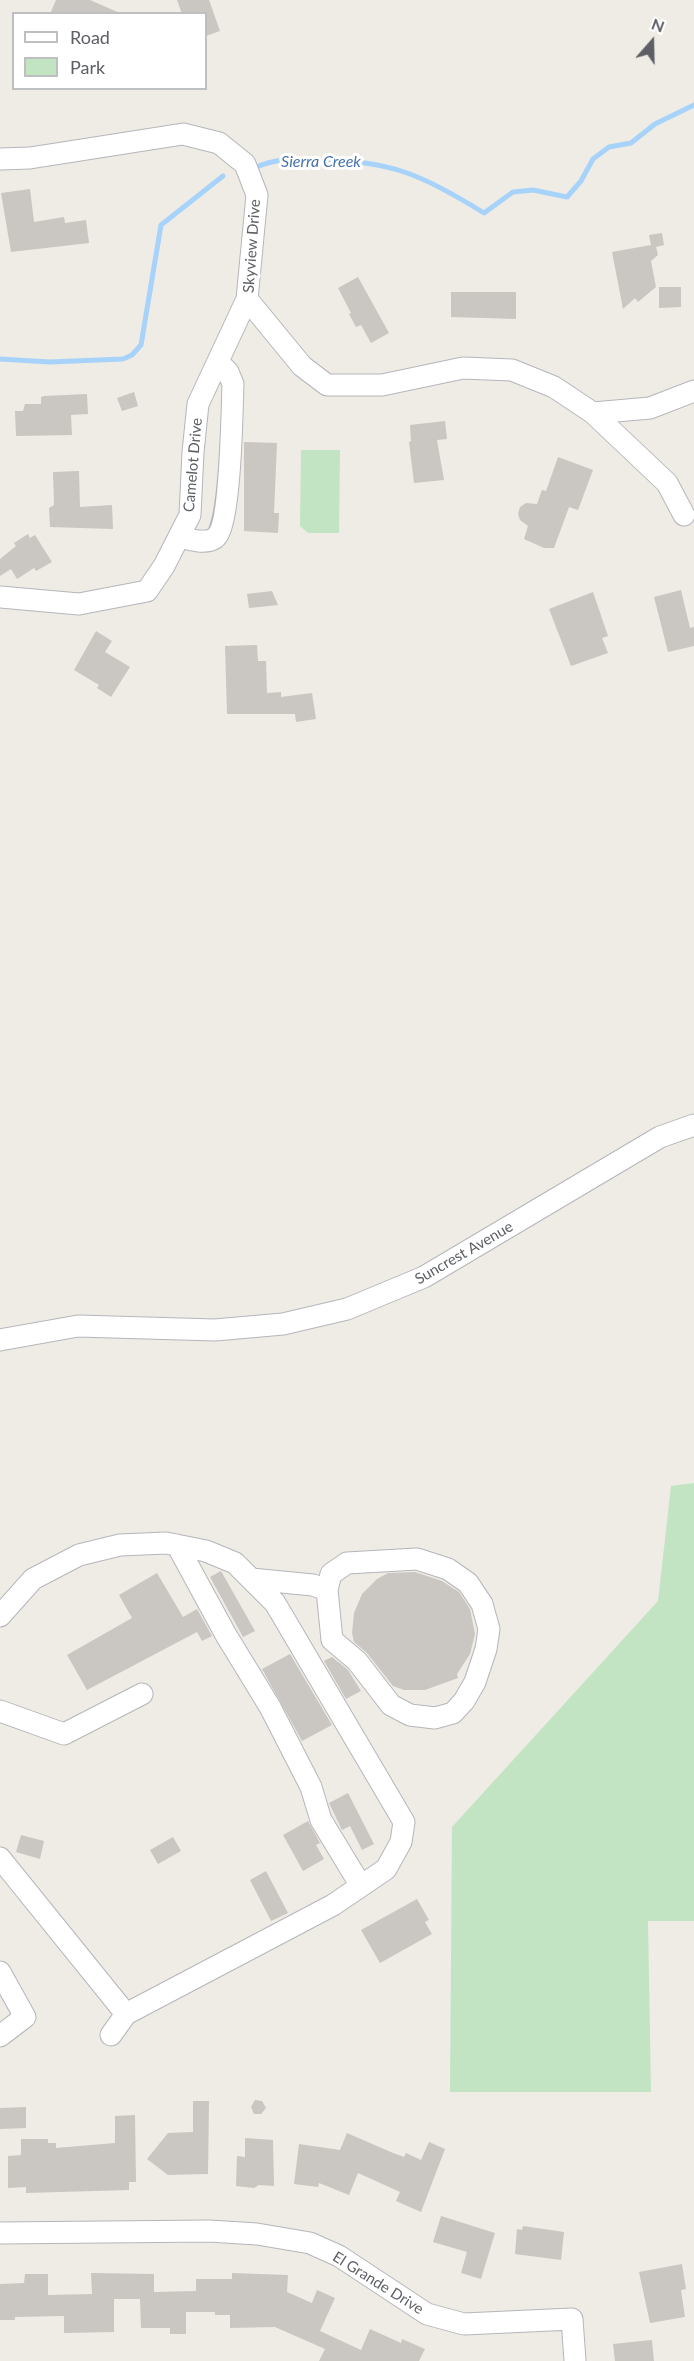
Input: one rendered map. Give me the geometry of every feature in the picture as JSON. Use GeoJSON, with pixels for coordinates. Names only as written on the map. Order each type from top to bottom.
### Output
{"type":"FeatureCollection","features":[{"type":"Feature","properties":{"kind":"street","name":"Skyview Drive"},"geometry":{"type":"LineString","coordinates":[[0,159],[30,158],[183,134],[219,143],[245,164],[257,195],[247,298],[302,366],[327,385],[382,385],[463,368],[512,370],[554,387],[593,413],[667,483],[684,515]]}},
{"type":"Feature","properties":{"kind":"street","name":"Camelot Drive"},"geometry":{"type":"LineString","coordinates":[[0,597],[79,604],[147,591],[190,515],[198,404],[247,298]]}},
{"type":"Feature","properties":{"kind":"street"},"geometry":{"type":"LineString","coordinates":[[179,537],[207,542],[218,534],[222,522],[229,472],[233,384],[218,362]]}},
{"type":"Feature","properties":{"kind":"street"},"geometry":{"type":"LineString","coordinates":[[593,413],[650,408],[694,391]]}},
{"type":"Feature","properties":{"kind":"street","name":"Suncrest Avenue"},"geometry":{"type":"LineString","coordinates":[[0,1340],[78,1326],[215,1330],[283,1324],[347,1309],[424,1277],[660,1137],[694,1125]]}},
{"type":"Feature","properties":{"kind":"street"},"geometry":{"type":"LineString","coordinates":[[0,1616],[33,1579],[79,1555],[120,1545],[177,1545],[206,1551],[235,1563],[275,1603],[404,1822],[401,1842],[386,1869],[333,1905],[126,2014],[111,2035]]}},
{"type":"Feature","properties":{"kind":"street"},"geometry":{"type":"LineString","coordinates":[[177,1545],[226,1635],[270,1707],[311,1787],[321,1820],[361,1886]]}},
{"type":"Feature","properties":{"kind":"street"},"geometry":{"type":"LineString","coordinates":[[417,1559],[448,1569],[468,1583],[482,1604],[489,1629],[486,1649],[475,1682],[464,1701],[453,1713],[435,1718],[410,1715],[391,1705],[357,1660],[332,1640],[327,1590],[331,1574],[346,1563],[417,1559]]}},
{"type":"Feature","properties":{"kind":"street"},"geometry":{"type":"LineString","coordinates":[[251,1579],[313,1585],[327,1590]]}},
{"type":"Feature","properties":{"kind":"street"},"geometry":{"type":"LineString","coordinates":[[0,1711],[64,1734],[142,1694]]}},
{"type":"Feature","properties":{"kind":"street"},"geometry":{"type":"LineString","coordinates":[[0,1858],[126,2014]]}},
{"type":"Feature","properties":{"kind":"street"},"geometry":{"type":"LineString","coordinates":[[0,1972],[25,2017],[0,2036]]}},
{"type":"Feature","properties":{"kind":"street","name":"El Grande Drive"},"geometry":{"type":"LineString","coordinates":[[0,2233],[209,2231],[257,2234],[310,2243],[339,2256],[427,2314],[464,2324],[572,2319],[575,2361]]}},
{"type":"Feature","properties":{"kind":"green space"},"geometry":{"type":"Polygon","coordinates":[[[301,450],[340,450],[339,533],[308,533],[300,526],[301,450]]]}},
{"type":"Feature","properties":{"kind":"green space"},"geometry":{"type":"Polygon","coordinates":[[[694,1483],[694,1921],[648,1921],[651,2092],[450,2092],[452,1827],[658,1601],[671,1486],[694,1483]]]}},
{"type":"Feature","properties":{"kind":"building"},"geometry":{"type":"Polygon","coordinates":[[[56,0],[90,0],[117,12],[51,12],[56,0]]]}},
{"type":"Feature","properties":{"kind":"building"},"geometry":{"type":"Polygon","coordinates":[[[177,0],[209,0],[220,31],[207,36],[207,12],[181,12],[177,0]]]}},
{"type":"Feature","properties":{"kind":"building"},"geometry":{"type":"Polygon","coordinates":[[[30,189],[34,222],[64,217],[65,223],[86,220],[89,243],[11,252],[1,193],[30,189]]]}},
{"type":"Feature","properties":{"kind":"building"},"geometry":{"type":"Polygon","coordinates":[[[662,233],[664,245],[656,247],[658,255],[651,261],[656,287],[638,302],[635,298],[623,309],[612,252],[651,245],[649,235],[662,233]]]}},
{"type":"Feature","properties":{"kind":"building"},"geometry":{"type":"Polygon","coordinates":[[[358,277],[389,333],[371,343],[361,325],[356,327],[338,288],[358,277]]]}},
{"type":"Feature","properties":{"kind":"building"},"geometry":{"type":"Polygon","coordinates":[[[659,287],[681,287],[681,307],[659,308],[659,287]]]}},
{"type":"Feature","properties":{"kind":"building"},"geometry":{"type":"Polygon","coordinates":[[[451,292],[516,292],[516,319],[451,317],[451,292]]]}},
{"type":"Feature","properties":{"kind":"building"},"geometry":{"type":"Polygon","coordinates":[[[134,392],[138,406],[122,411],[117,398],[134,392]]]}},
{"type":"Feature","properties":{"kind":"building"},"geometry":{"type":"Polygon","coordinates":[[[87,394],[88,414],[71,415],[72,435],[16,436],[15,411],[23,411],[25,404],[41,404],[41,397],[44,396],[87,394]]]}},
{"type":"Feature","properties":{"kind":"building"},"geometry":{"type":"Polygon","coordinates":[[[445,421],[447,439],[437,440],[444,480],[414,483],[409,442],[411,441],[410,425],[445,421]]]}},
{"type":"Feature","properties":{"kind":"building"},"geometry":{"type":"Polygon","coordinates":[[[244,442],[277,443],[274,513],[279,513],[278,533],[244,531],[244,442]]]}},
{"type":"Feature","properties":{"kind":"building"},"geometry":{"type":"Polygon","coordinates":[[[558,457],[593,470],[578,510],[569,507],[554,548],[544,548],[524,539],[528,526],[520,520],[518,514],[520,507],[526,503],[537,504],[542,490],[546,491],[558,457]]]}},
{"type":"Feature","properties":{"kind":"building"},"geometry":{"type":"Polygon","coordinates":[[[79,471],[80,507],[112,505],[113,529],[50,527],[49,508],[54,505],[53,472],[79,471]]]}},
{"type":"Feature","properties":{"kind":"building"},"geometry":{"type":"Polygon","coordinates":[[[28,534],[30,538],[35,535],[52,562],[36,571],[34,568],[17,579],[11,569],[0,576],[0,559],[16,546],[14,543],[28,534]]]}},
{"type":"Feature","properties":{"kind":"building"},"geometry":{"type":"Polygon","coordinates":[[[681,590],[690,628],[694,627],[694,646],[668,652],[654,597],[681,590]]]}},
{"type":"Feature","properties":{"kind":"building"},"geometry":{"type":"Polygon","coordinates":[[[272,591],[278,605],[249,608],[247,594],[272,591]]]}},
{"type":"Feature","properties":{"kind":"building"},"geometry":{"type":"Polygon","coordinates":[[[593,592],[608,636],[602,638],[608,653],[571,666],[549,609],[593,592]]]}},
{"type":"Feature","properties":{"kind":"building"},"geometry":{"type":"Polygon","coordinates":[[[96,631],[112,641],[105,652],[130,667],[111,697],[97,688],[99,685],[74,670],[96,631]]]}},
{"type":"Feature","properties":{"kind":"building"},"geometry":{"type":"Polygon","coordinates":[[[257,645],[258,661],[266,661],[267,693],[281,692],[281,697],[312,693],[316,719],[296,722],[295,714],[227,714],[225,646],[257,645]]]}},
{"type":"Feature","properties":{"kind":"building"},"geometry":{"type":"Polygon","coordinates":[[[221,1571],[255,1631],[243,1637],[210,1577],[221,1571]]]}},
{"type":"Feature","properties":{"kind":"building"},"geometry":{"type":"Polygon","coordinates":[[[415,1572],[442,1581],[459,1592],[470,1609],[475,1634],[470,1654],[457,1674],[458,1678],[425,1690],[404,1690],[393,1686],[367,1653],[354,1642],[352,1633],[354,1613],[362,1594],[377,1579],[388,1573],[415,1572]]]}},
{"type":"Feature","properties":{"kind":"building"},"geometry":{"type":"Polygon","coordinates":[[[157,1573],[183,1617],[197,1609],[212,1636],[202,1641],[197,1632],[87,1690],[67,1655],[132,1618],[119,1595],[157,1573]]]}},
{"type":"Feature","properties":{"kind":"building"},"geometry":{"type":"Polygon","coordinates":[[[290,1654],[332,1725],[302,1741],[262,1669],[290,1654]]]}},
{"type":"Feature","properties":{"kind":"building"},"geometry":{"type":"Polygon","coordinates":[[[332,1657],[348,1670],[361,1691],[346,1699],[324,1661],[332,1657]]]}},
{"type":"Feature","properties":{"kind":"building"},"geometry":{"type":"Polygon","coordinates":[[[348,1793],[374,1844],[362,1850],[350,1826],[342,1830],[329,1803],[348,1793]]]}},
{"type":"Feature","properties":{"kind":"building"},"geometry":{"type":"Polygon","coordinates":[[[308,1821],[320,1843],[316,1845],[324,1859],[303,1871],[283,1835],[308,1821]]]}},
{"type":"Feature","properties":{"kind":"building"},"geometry":{"type":"Polygon","coordinates":[[[21,1835],[44,1841],[40,1859],[16,1852],[21,1835]]]}},
{"type":"Feature","properties":{"kind":"building"},"geometry":{"type":"Polygon","coordinates":[[[173,1837],[181,1851],[158,1864],[150,1850],[173,1837]]]}},
{"type":"Feature","properties":{"kind":"building"},"geometry":{"type":"Polygon","coordinates":[[[266,1871],[288,1913],[271,1921],[250,1880],[266,1871]]]}},
{"type":"Feature","properties":{"kind":"building"},"geometry":{"type":"Polygon","coordinates":[[[417,1899],[429,1920],[425,1922],[432,1934],[380,1963],[361,1930],[417,1899]]]}},
{"type":"Feature","properties":{"kind":"building"},"geometry":{"type":"Polygon","coordinates":[[[255,2100],[262,2101],[266,2108],[261,2114],[254,2114],[251,2107],[255,2100]]]}},
{"type":"Feature","properties":{"kind":"building"},"geometry":{"type":"Polygon","coordinates":[[[193,2101],[209,2101],[208,2174],[168,2175],[147,2159],[168,2133],[193,2132],[193,2101]]]}},
{"type":"Feature","properties":{"kind":"building"},"geometry":{"type":"Polygon","coordinates":[[[26,2107],[26,2128],[0,2129],[0,2108],[26,2107]]]}},
{"type":"Feature","properties":{"kind":"building"},"geometry":{"type":"Polygon","coordinates":[[[135,2115],[136,2182],[129,2182],[129,2190],[26,2193],[26,2187],[8,2188],[8,2156],[21,2155],[21,2139],[48,2139],[48,2143],[56,2143],[56,2148],[115,2143],[115,2116],[135,2115]]]}},
{"type":"Feature","properties":{"kind":"building"},"geometry":{"type":"Polygon","coordinates":[[[347,2133],[393,2153],[404,2157],[406,2153],[421,2160],[429,2142],[445,2149],[421,2212],[396,2201],[400,2192],[358,2173],[349,2195],[319,2183],[318,2187],[294,2184],[299,2144],[340,2150],[347,2133]]]}},
{"type":"Feature","properties":{"kind":"building"},"geometry":{"type":"Polygon","coordinates":[[[245,2138],[273,2140],[274,2186],[259,2185],[254,2188],[236,2186],[237,2156],[245,2157],[245,2138]]]}},
{"type":"Feature","properties":{"kind":"building"},"geometry":{"type":"Polygon","coordinates":[[[441,2216],[495,2233],[481,2279],[461,2273],[467,2252],[433,2242],[441,2216]]]}},
{"type":"Feature","properties":{"kind":"building"},"geometry":{"type":"Polygon","coordinates":[[[523,2226],[564,2232],[561,2260],[515,2254],[517,2229],[522,2230],[523,2226]]]}},
{"type":"Feature","properties":{"kind":"building"},"geometry":{"type":"Polygon","coordinates":[[[682,2264],[686,2289],[681,2290],[685,2317],[650,2323],[639,2272],[682,2264]]]}},
{"type":"Feature","properties":{"kind":"building"},"geometry":{"type":"Polygon","coordinates":[[[91,2273],[154,2274],[154,2292],[196,2291],[196,2279],[232,2279],[232,2273],[288,2275],[287,2292],[312,2303],[317,2290],[335,2298],[320,2331],[361,2350],[370,2329],[401,2343],[402,2339],[425,2349],[419,2361],[319,2361],[325,2349],[275,2327],[230,2328],[230,2315],[215,2315],[215,2312],[186,2312],[186,2334],[170,2334],[170,2328],[141,2328],[140,2299],[114,2299],[114,2332],[64,2333],[64,2316],[15,2317],[15,2320],[0,2320],[0,2284],[24,2283],[25,2274],[48,2274],[48,2295],[92,2294],[91,2273]]]}},
{"type":"Feature","properties":{"kind":"building"},"geometry":{"type":"Polygon","coordinates":[[[652,2340],[654,2361],[615,2361],[613,2344],[652,2340]]]}},
{"type":"Feature","properties":{"kind":"waterway","name":"Sierra Creek"},"geometry":{"type":"LineString","coordinates":[[254,168],[270,162],[293,159],[343,161],[386,167],[424,180],[484,213],[513,192],[533,190],[567,197],[581,181],[593,159],[609,147],[631,143],[655,124],[694,105]]}},
{"type":"Feature","properties":{"kind":"waterway","name":"Sierra Creek"},"geometry":{"type":"LineString","coordinates":[[0,359],[50,362],[123,359],[132,355],[141,345],[161,225],[223,176]]}}]}
